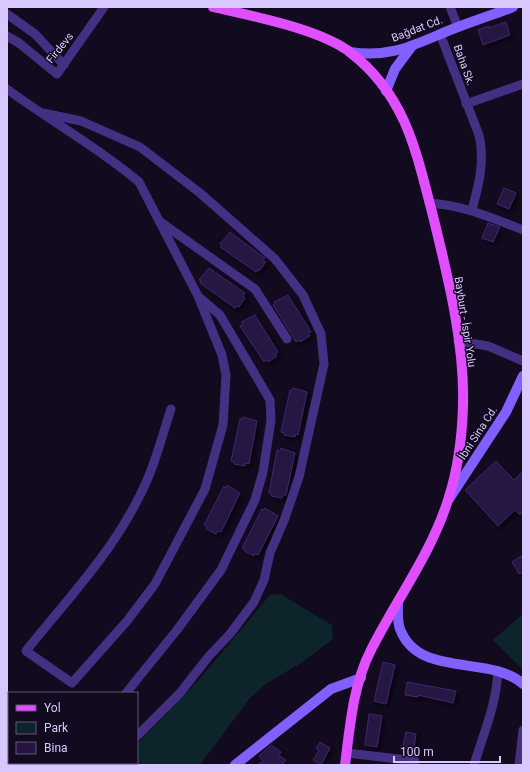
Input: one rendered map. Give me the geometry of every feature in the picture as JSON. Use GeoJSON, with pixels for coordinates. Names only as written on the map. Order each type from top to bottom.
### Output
{"type":"FeatureCollection","features":[{"type":"Feature","properties":{"kind":"main road","name":"Bayburt - İspir Yolu"},"geometry":{"type":"LineString","coordinates":[[213,7],[305,32],[330,41],[350,52],[373,75],[386,91],[404,119],[410,136],[442,253],[458,341],[463,411],[458,465],[448,501],[418,566],[370,652],[353,703],[345,765]]}},
{"type":"Feature","properties":{"kind":"street","name":"Firdevs"},"geometry":{"type":"LineString","coordinates":[[7,36],[19,43],[57,74],[104,7]]}},
{"type":"Feature","properties":{"kind":"street"},"geometry":{"type":"LineString","coordinates":[[450,7],[458,27]]}},
{"type":"Feature","properties":{"kind":"street","name":"Bağdat Cd."},"geometry":{"type":"LineString","coordinates":[[350,52],[374,55],[412,46],[513,7]]}},
{"type":"Feature","properties":{"kind":"street"},"geometry":{"type":"LineString","coordinates":[[7,14],[35,34],[64,65]]}},
{"type":"Feature","properties":{"kind":"street","name":"Baha Sk."},"geometry":{"type":"LineString","coordinates":[[440,34],[479,135],[482,149],[482,168],[472,210]]}},
{"type":"Feature","properties":{"kind":"street"},"geometry":{"type":"LineString","coordinates":[[7,44],[19,43]]}},
{"type":"Feature","properties":{"kind":"street"},"geometry":{"type":"LineString","coordinates":[[386,91],[395,69],[412,46]]}},
{"type":"Feature","properties":{"kind":"street"},"geometry":{"type":"LineString","coordinates":[[466,104],[523,84]]}},
{"type":"Feature","properties":{"kind":"street"},"geometry":{"type":"LineString","coordinates":[[7,89],[38,112],[124,169],[139,182],[150,200],[158,220],[198,296],[222,355],[226,375],[223,425],[205,490],[155,584],[127,621],[72,683],[26,651],[102,557],[129,516],[151,473],[171,409]]}},
{"type":"Feature","properties":{"kind":"street"},"geometry":{"type":"LineString","coordinates":[[38,112],[81,121],[125,139],[140,147],[200,193],[275,259],[303,295],[321,334],[324,364],[299,477],[286,518],[270,553],[262,585],[254,602],[230,634],[209,656],[180,694],[138,735]]}},
{"type":"Feature","properties":{"kind":"street"},"geometry":{"type":"LineString","coordinates":[[429,203],[444,204],[472,210],[523,230]]}},
{"type":"Feature","properties":{"kind":"street"},"geometry":{"type":"LineString","coordinates":[[158,220],[255,289],[287,339]]}},
{"type":"Feature","properties":{"kind":"street"},"geometry":{"type":"LineString","coordinates":[[127,692],[177,630],[221,570],[255,500],[263,472],[271,420],[270,400],[220,315],[198,296]]}},
{"type":"Feature","properties":{"kind":"street"},"geometry":{"type":"LineString","coordinates":[[458,341],[488,346],[523,362]]}},
{"type":"Feature","properties":{"kind":"street","name":"İbni Sina Cd."},"geometry":{"type":"LineString","coordinates":[[448,501],[506,412],[523,376]]}},
{"type":"Feature","properties":{"kind":"street"},"geometry":{"type":"LineString","coordinates":[[398,602],[399,628],[405,640],[413,649],[423,655],[441,661],[498,671],[510,675],[523,684]]}},
{"type":"Feature","properties":{"kind":"street"},"geometry":{"type":"LineString","coordinates":[[474,765],[493,711],[497,693],[498,671]]}},
{"type":"Feature","properties":{"kind":"street"},"geometry":{"type":"LineString","coordinates":[[235,765],[331,689],[361,678]]}},
{"type":"Feature","properties":{"kind":"street"},"geometry":{"type":"LineString","coordinates":[[519,765],[523,730]]}},
{"type":"Feature","properties":{"kind":"street"},"geometry":{"type":"LineString","coordinates":[[347,753],[415,761]]}},
{"type":"Feature","properties":{"kind":"green space"},"geometry":{"type":"Polygon","coordinates":[[[280,594],[332,625],[333,639],[301,663],[267,683],[250,698],[200,765],[111,765],[138,764],[138,743],[197,682],[270,595],[280,594]]]}},
{"type":"Feature","properties":{"kind":"green space"},"geometry":{"type":"Polygon","coordinates":[[[523,614],[523,670],[493,640],[523,614]]]}},
{"type":"Feature","properties":{"kind":"building"},"geometry":{"type":"Polygon","coordinates":[[[506,22],[510,35],[483,45],[478,30],[506,22]]]}},
{"type":"Feature","properties":{"kind":"building"},"geometry":{"type":"Polygon","coordinates":[[[504,188],[516,193],[509,209],[497,204],[504,188]]]}},
{"type":"Feature","properties":{"kind":"building"},"geometry":{"type":"Polygon","coordinates":[[[488,223],[500,227],[493,242],[482,238],[488,223]]]}},
{"type":"Feature","properties":{"kind":"building"},"geometry":{"type":"Polygon","coordinates":[[[230,232],[265,258],[263,260],[266,262],[259,271],[257,270],[256,272],[220,247],[222,245],[220,244],[230,232]]]}},
{"type":"Feature","properties":{"kind":"building"},"geometry":{"type":"Polygon","coordinates":[[[209,268],[245,293],[243,296],[245,298],[239,307],[237,306],[235,308],[200,283],[201,281],[199,280],[209,268]]]}},
{"type":"Feature","properties":{"kind":"building"},"geometry":{"type":"Polygon","coordinates":[[[288,295],[311,332],[308,333],[310,336],[300,342],[299,340],[296,342],[273,305],[275,304],[274,302],[288,295]]]}},
{"type":"Feature","properties":{"kind":"building"},"geometry":{"type":"Polygon","coordinates":[[[255,315],[278,352],[275,354],[277,356],[268,362],[266,360],[264,362],[240,326],[243,324],[241,322],[255,315]]]}},
{"type":"Feature","properties":{"kind":"building"},"geometry":{"type":"Polygon","coordinates":[[[293,388],[307,392],[298,435],[295,434],[295,437],[284,435],[284,433],[281,432],[290,390],[293,388]]]}},
{"type":"Feature","properties":{"kind":"building"},"geometry":{"type":"Polygon","coordinates":[[[243,417],[257,421],[249,464],[245,463],[245,466],[234,464],[234,462],[231,461],[240,419],[243,417]]]}},
{"type":"Feature","properties":{"kind":"building"},"geometry":{"type":"Polygon","coordinates":[[[281,448],[295,453],[286,495],[283,495],[282,498],[271,496],[272,493],[269,493],[277,450],[280,451],[281,448]]]}},
{"type":"Feature","properties":{"kind":"building"},"geometry":{"type":"Polygon","coordinates":[[[496,461],[514,480],[523,471],[523,512],[520,515],[515,510],[498,526],[465,490],[496,461]]]}},
{"type":"Feature","properties":{"kind":"building"},"geometry":{"type":"Polygon","coordinates":[[[227,485],[240,493],[221,532],[218,531],[216,534],[206,529],[207,527],[204,525],[224,486],[226,488],[227,485]]]}},
{"type":"Feature","properties":{"kind":"building"},"geometry":{"type":"Polygon","coordinates":[[[265,508],[278,516],[258,555],[255,553],[254,556],[244,551],[245,549],[242,548],[262,509],[264,510],[265,508]]]}},
{"type":"Feature","properties":{"kind":"building"},"geometry":{"type":"Polygon","coordinates":[[[523,555],[523,572],[519,574],[512,562],[523,555]]]}},
{"type":"Feature","properties":{"kind":"building"},"geometry":{"type":"Polygon","coordinates":[[[383,662],[395,665],[386,704],[374,701],[383,662]]]}},
{"type":"Feature","properties":{"kind":"building"},"geometry":{"type":"Polygon","coordinates":[[[407,682],[456,691],[453,703],[418,695],[418,697],[405,695],[407,682]]]}},
{"type":"Feature","properties":{"kind":"building"},"geometry":{"type":"Polygon","coordinates":[[[369,714],[382,716],[377,747],[365,745],[369,714]]]}},
{"type":"Feature","properties":{"kind":"building"},"geometry":{"type":"Polygon","coordinates":[[[406,732],[416,734],[414,748],[403,746],[406,732]]]}},
{"type":"Feature","properties":{"kind":"building"},"geometry":{"type":"Polygon","coordinates":[[[320,742],[330,748],[321,765],[313,760],[319,750],[316,748],[320,742]]]}},
{"type":"Feature","properties":{"kind":"building"},"geometry":{"type":"Polygon","coordinates":[[[271,745],[281,752],[279,755],[286,760],[282,765],[258,765],[263,761],[259,756],[271,745]]]}}]}
